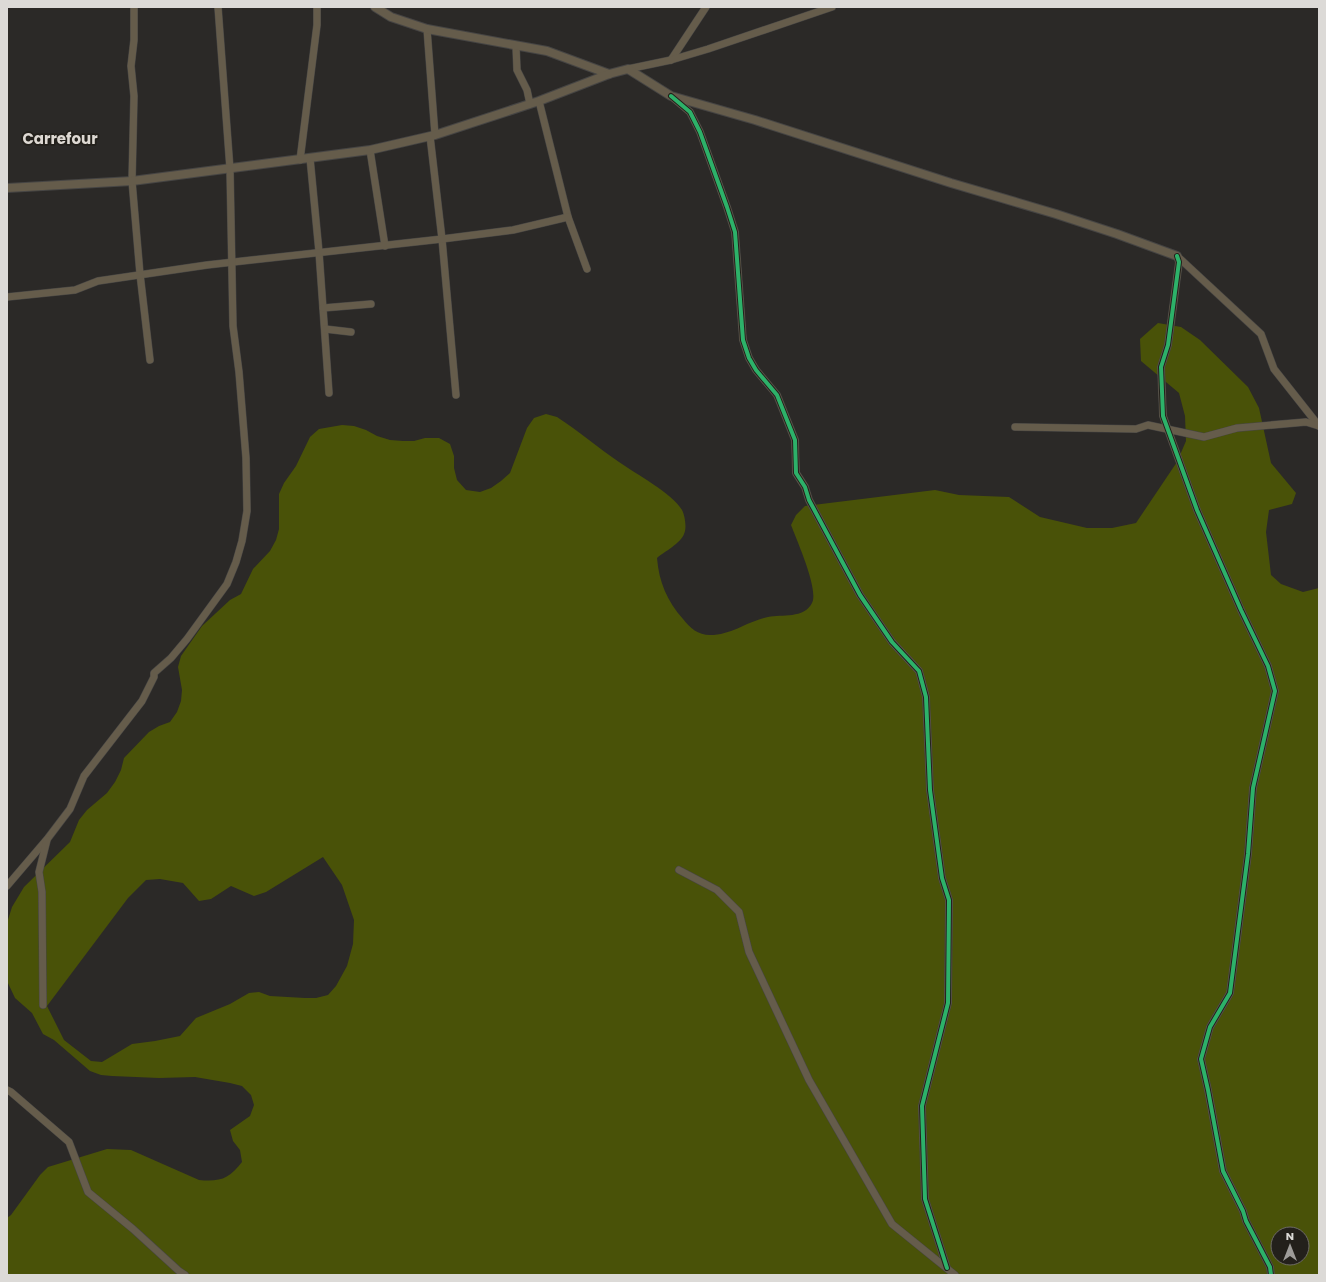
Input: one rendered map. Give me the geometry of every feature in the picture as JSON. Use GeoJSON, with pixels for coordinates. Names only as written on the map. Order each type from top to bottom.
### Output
{"type":"FeatureCollection","features":[{"type":"Feature","properties":{"kind":"street"},"geometry":{"type":"LineString","coordinates":[[134,7],[134,40],[131,66],[134,96],[132,181],[140,274],[150,360]]}},
{"type":"Feature","properties":{"kind":"street"},"geometry":{"type":"LineString","coordinates":[[7,886],[48,838],[70,809],[84,776],[142,701],[154,677],[154,673],[179,648],[227,584],[236,562],[242,541],[247,511],[247,486],[242,411],[233,326],[233,262],[230,169],[218,7]]}},
{"type":"Feature","properties":{"kind":"street"},"geometry":{"type":"LineString","coordinates":[[300,160],[317,25],[317,7]]}},
{"type":"Feature","properties":{"kind":"street"},"geometry":{"type":"LineString","coordinates":[[375,7],[391,17],[427,29],[546,51],[609,74]]}},
{"type":"Feature","properties":{"kind":"street"},"geometry":{"type":"LineString","coordinates":[[671,60],[706,7]]}},
{"type":"Feature","properties":{"kind":"street"},"geometry":{"type":"LineString","coordinates":[[7,188],[132,181],[370,150],[432,135],[539,101],[609,74],[671,60],[708,49],[832,7]]}},
{"type":"Feature","properties":{"kind":"street"},"geometry":{"type":"LineString","coordinates":[[427,29],[432,135],[456,395]]}},
{"type":"Feature","properties":{"kind":"street"},"geometry":{"type":"LineString","coordinates":[[516,46],[517,70],[527,90],[530,104]]}},
{"type":"Feature","properties":{"kind":"street"},"geometry":{"type":"LineString","coordinates":[[628,69],[671,96],[690,112],[700,132],[735,232],[743,340],[748,358],[777,395],[795,440],[796,473],[809,500],[860,595],[892,642],[919,671],[926,697],[930,790],[942,878],[949,900],[948,1003],[922,1106],[925,1199],[947,1268]]}},
{"type":"Feature","properties":{"kind":"street"},"geometry":{"type":"LineString","coordinates":[[671,96],[755,120],[951,183],[1056,214],[1177,256],[1261,334],[1274,369],[1319,426]]}},
{"type":"Feature","properties":{"kind":"street"},"geometry":{"type":"LineString","coordinates":[[539,101],[568,217],[587,269]]}},
{"type":"Feature","properties":{"kind":"street"},"geometry":{"type":"LineString","coordinates":[[370,150],[385,246]]}},
{"type":"Feature","properties":{"kind":"street"},"geometry":{"type":"LineString","coordinates":[[310,158],[319,252],[329,392]]}},
{"type":"Feature","properties":{"kind":"street"},"geometry":{"type":"LineString","coordinates":[[7,297],[74,290],[98,281],[140,274],[513,230],[568,217]]}},
{"type":"Feature","properties":{"kind":"street"},"geometry":{"type":"LineString","coordinates":[[1177,256],[1179,262],[1168,345],[1161,367],[1163,416],[1197,510],[1241,610],[1268,666],[1275,691],[1253,788],[1248,854],[1230,993],[1210,1027],[1201,1059],[1223,1171],[1243,1211],[1246,1221],[1270,1267],[1271,1275]]}},
{"type":"Feature","properties":{"kind":"street"},"geometry":{"type":"LineString","coordinates":[[358,296],[358,304]]}},
{"type":"Feature","properties":{"kind":"street"},"geometry":{"type":"LineString","coordinates":[[323,308],[371,304]]}},
{"type":"Feature","properties":{"kind":"street"},"geometry":{"type":"LineString","coordinates":[[325,329],[351,332]]}},
{"type":"Feature","properties":{"kind":"street"},"geometry":{"type":"LineString","coordinates":[[1015,427],[1136,429],[1148,424],[1204,437],[1237,428],[1306,422],[1319,426]]}},
{"type":"Feature","properties":{"kind":"street"},"geometry":{"type":"LineString","coordinates":[[43,1005],[42,892],[39,872],[48,838]]}},
{"type":"Feature","properties":{"kind":"street"},"geometry":{"type":"LineString","coordinates":[[679,870],[717,890],[739,912],[748,952],[809,1080],[892,1224],[955,1275]]}},
{"type":"Feature","properties":{"kind":"street"},"geometry":{"type":"LineString","coordinates":[[7,1090],[69,1142],[88,1192],[185,1275]]}},
{"type":"Feature","properties":{"kind":"green space"},"geometry":{"type":"Polygon","coordinates":[[[1158,323],[1181,327],[1200,340],[1248,387],[1259,408],[1271,463],[1296,493],[1292,504],[1269,510],[1266,532],[1271,575],[1281,584],[1303,592],[1319,588],[1319,1275],[7,1275],[7,1218],[11,1215],[40,1175],[48,1167],[107,1149],[131,1150],[199,1180],[218,1180],[228,1176],[242,1162],[240,1150],[233,1141],[230,1130],[250,1116],[254,1105],[251,1095],[242,1086],[195,1077],[159,1078],[112,1076],[101,1075],[90,1071],[54,1040],[43,1034],[32,1013],[15,998],[7,981],[7,923],[12,907],[24,887],[70,842],[79,820],[87,810],[107,793],[115,782],[121,770],[124,758],[149,732],[170,722],[177,712],[181,701],[182,690],[178,667],[181,656],[202,626],[230,600],[241,594],[253,569],[270,551],[276,540],[279,529],[279,494],[284,483],[296,466],[310,437],[319,429],[342,425],[354,426],[390,440],[414,441],[425,438],[439,438],[450,444],[454,456],[454,468],[457,480],[466,490],[480,492],[491,488],[510,473],[527,428],[534,418],[546,414],[557,417],[611,457],[653,484],[670,497],[682,510],[685,519],[685,531],[676,544],[657,558],[658,567],[665,591],[677,612],[691,628],[702,634],[710,635],[725,633],[768,617],[798,614],[804,612],[812,603],[813,588],[791,525],[796,515],[805,506],[935,490],[959,495],[1009,497],[1040,517],[1087,528],[1112,528],[1136,523],[1177,462],[1186,441],[1185,416],[1179,393],[1141,361],[1140,339],[1158,323]],[[323,857],[266,892],[254,896],[231,886],[211,899],[199,901],[183,883],[160,879],[146,880],[128,898],[47,1006],[64,1040],[91,1061],[102,1062],[132,1044],[180,1036],[196,1018],[230,1004],[249,993],[259,992],[270,996],[305,998],[316,998],[328,995],[336,986],[347,966],[353,944],[354,920],[342,885],[323,857]]]}},
{"type":"Feature","properties":{"kind":"cycle path"},"geometry":{"type":"LineString","coordinates":[[671,96],[690,112],[700,132],[727,207],[735,232],[743,340],[749,358],[756,370],[777,395],[795,440],[796,473],[805,487],[809,500],[860,595],[892,642],[919,671],[926,697],[930,790],[942,878],[949,900],[948,1003],[922,1106],[925,1199],[947,1268]]}},
{"type":"Feature","properties":{"kind":"cycle path"},"geometry":{"type":"LineString","coordinates":[[1177,256],[1179,262],[1168,345],[1161,367],[1163,416],[1197,510],[1241,610],[1268,666],[1275,691],[1253,788],[1248,854],[1230,993],[1210,1027],[1201,1059],[1223,1171],[1243,1211],[1246,1221],[1270,1267],[1271,1275]]}},
{"type":"Feature","properties":{"kind":"district","name":"Carrefour"},"geometry":{"type":"Point","coordinates":[60,138]}}]}
